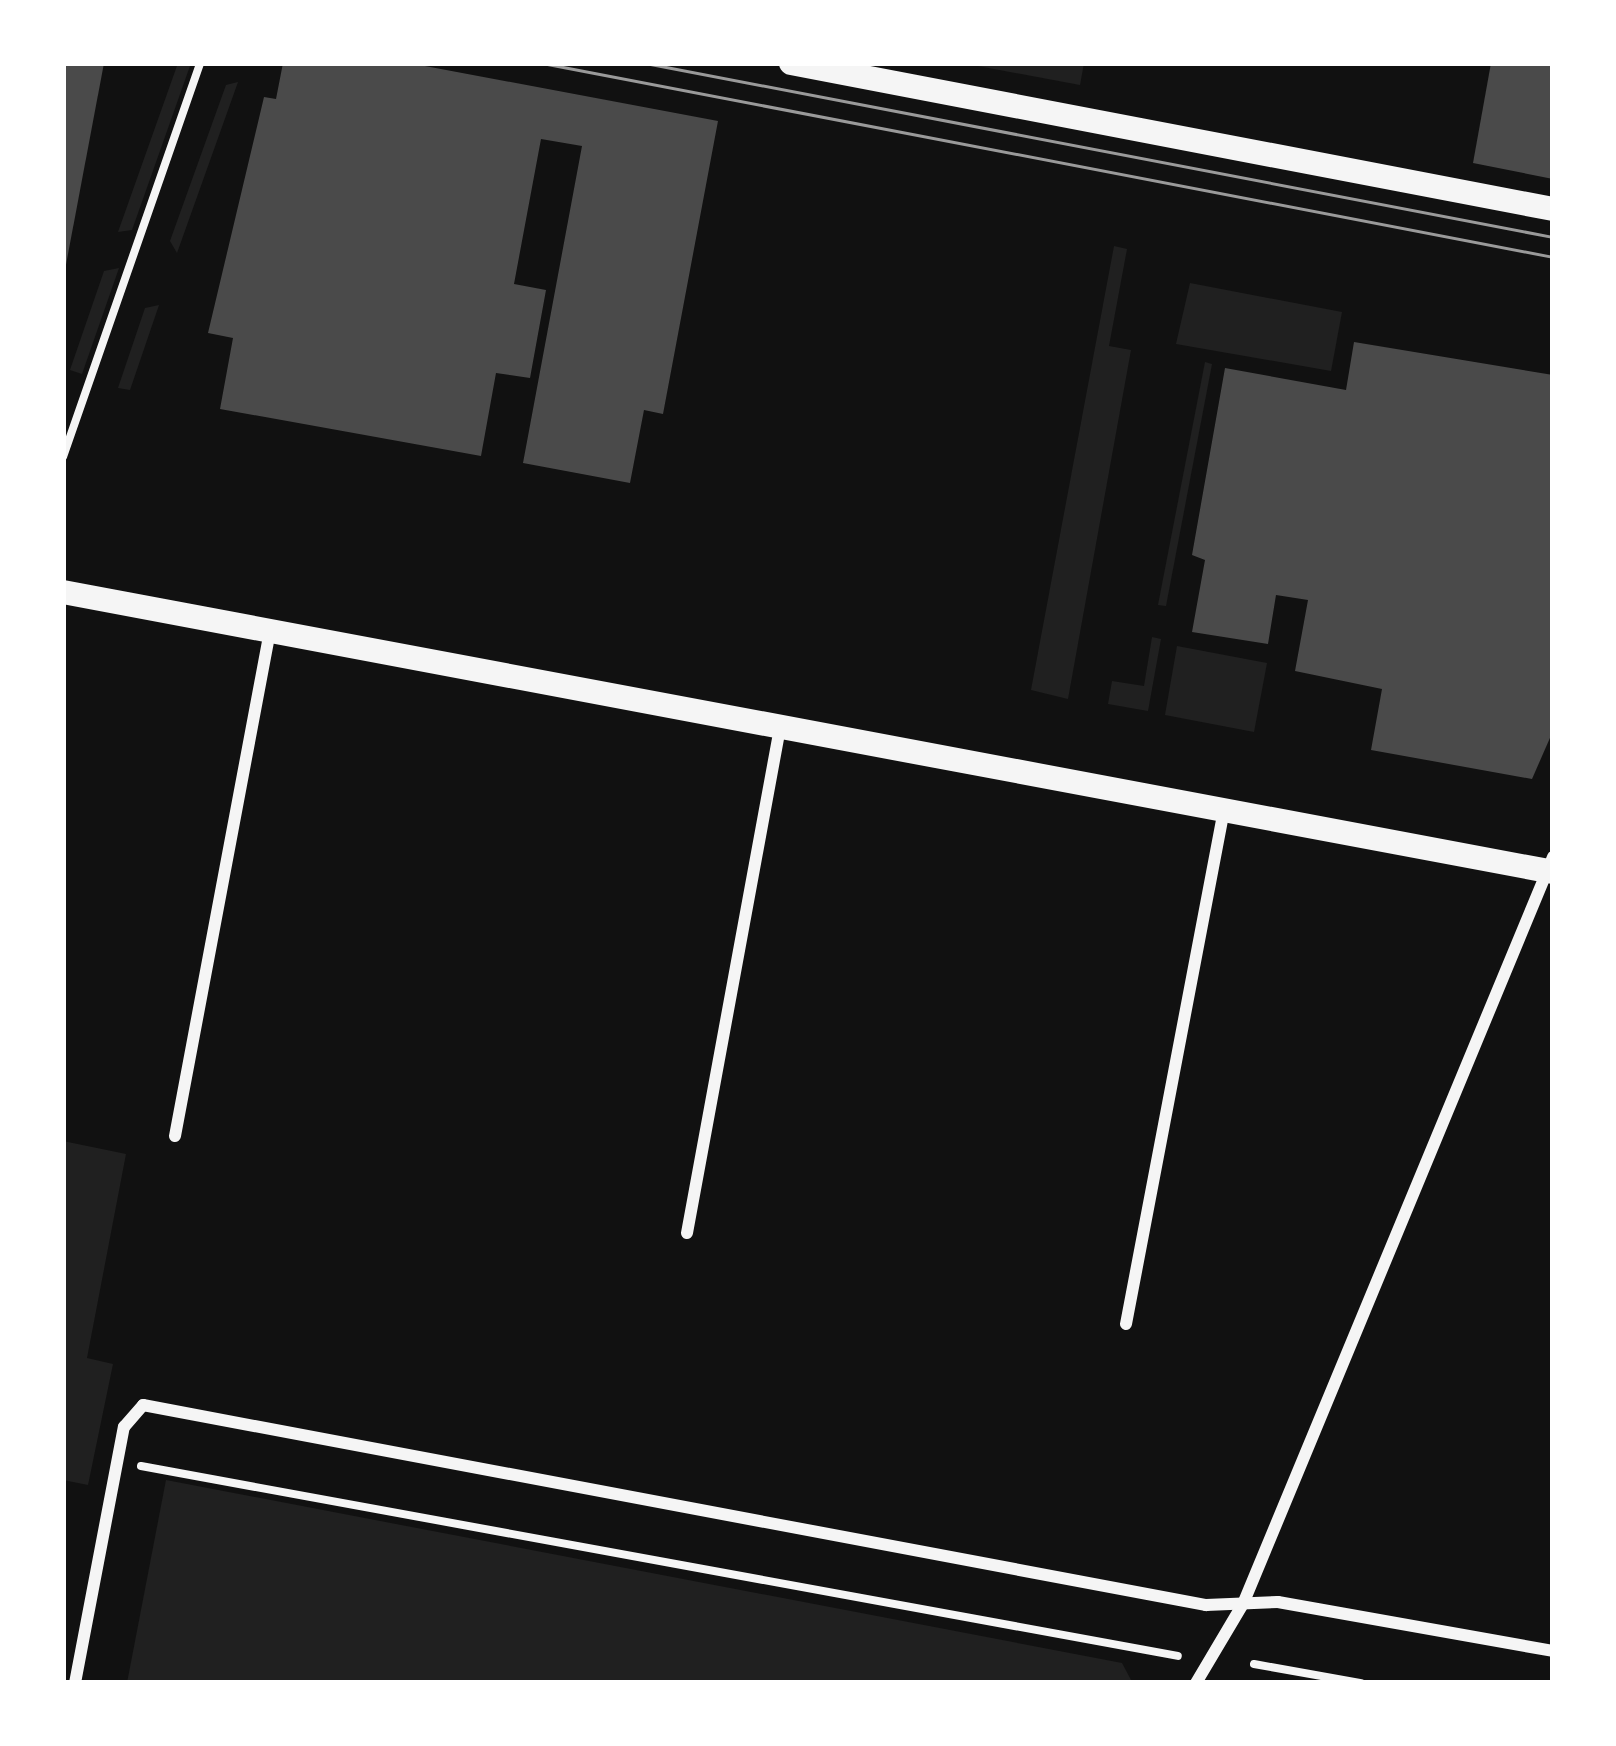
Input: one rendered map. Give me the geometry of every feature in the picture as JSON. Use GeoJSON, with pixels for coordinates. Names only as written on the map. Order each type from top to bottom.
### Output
{"type":"FeatureCollection","features":[{"type":"Feature","properties":{"kind":"main road"},"geometry":{"type":"LineString","coordinates":[[791,63],[1553,208]]}},
{"type":"Feature","properties":{"kind":"main road"},"geometry":{"type":"LineString","coordinates":[[63,592],[1551,867]]}},
{"type":"Feature","properties":{"kind":"street"},"geometry":{"type":"LineString","coordinates":[[175,1136],[270,631]]}},
{"type":"Feature","properties":{"kind":"street"},"geometry":{"type":"LineString","coordinates":[[688,1233],[780,727]]}},
{"type":"Feature","properties":{"kind":"street"},"geometry":{"type":"LineString","coordinates":[[1126,1324],[1224,810]]}},
{"type":"Feature","properties":{"kind":"street"},"geometry":{"type":"LineString","coordinates":[[1196,1683],[1243,1604],[1551,867]]}},
{"type":"Feature","properties":{"kind":"street"},"geometry":{"type":"LineString","coordinates":[[75,1683],[124,1427],[143,1405],[1243,1604],[1553,1651]]}},
{"type":"Feature","properties":{"kind":"path"},"geometry":{"type":"LineString","coordinates":[[63,457],[200,63]]}},
{"type":"Feature","properties":{"kind":"path"},"geometry":{"type":"LineString","coordinates":[[136,1465],[1178,1656]]}},
{"type":"Feature","properties":{"kind":"path"},"geometry":{"type":"LineString","coordinates":[[1254,1664],[1361,1683]]}},
{"type":"Feature","properties":{"kind":"shaded area"},"geometry":{"type":"Polygon","coordinates":[[[178,63],[191,63],[132,230],[118,232],[178,63]]]}},
{"type":"Feature","properties":{"kind":"shaded area"},"geometry":{"type":"Polygon","coordinates":[[[962,63],[1084,63],[1080,85],[962,63]]]}},
{"type":"Feature","properties":{"kind":"shaded area"},"geometry":{"type":"Polygon","coordinates":[[[238,82],[177,253],[170,241],[226,85],[238,82]]]}},
{"type":"Feature","properties":{"kind":"shaded area"},"geometry":{"type":"Polygon","coordinates":[[[1114,246],[1127,249],[1109,346],[1131,350],[1068,699],[1031,690],[1114,246]]]}},
{"type":"Feature","properties":{"kind":"shaded area"},"geometry":{"type":"Polygon","coordinates":[[[119,268],[82,374],[70,370],[104,271],[119,268]]]}},
{"type":"Feature","properties":{"kind":"shaded area"},"geometry":{"type":"Polygon","coordinates":[[[1190,283],[1342,312],[1331,371],[1176,344],[1190,283]]]}},
{"type":"Feature","properties":{"kind":"shaded area"},"geometry":{"type":"Polygon","coordinates":[[[159,305],[130,390],[118,388],[145,308],[159,305]]]}},
{"type":"Feature","properties":{"kind":"shaded area"},"geometry":{"type":"Polygon","coordinates":[[[1205,362],[1212,364],[1166,606],[1158,605],[1205,362]]]}},
{"type":"Feature","properties":{"kind":"shaded area"},"geometry":{"type":"Polygon","coordinates":[[[1152,637],[1161,639],[1148,711],[1108,704],[1112,681],[1144,686],[1152,637]]]}},
{"type":"Feature","properties":{"kind":"shaded area"},"geometry":{"type":"Polygon","coordinates":[[[1177,646],[1267,663],[1254,732],[1165,715],[1177,646]]]}},
{"type":"Feature","properties":{"kind":"shaded area"},"geometry":{"type":"Polygon","coordinates":[[[63,1141],[126,1154],[87,1358],[113,1364],[88,1485],[63,1480],[63,1141]]]}},
{"type":"Feature","properties":{"kind":"shaded area"},"geometry":{"type":"Polygon","coordinates":[[[166,1480],[1122,1663],[1131,1680],[127,1683],[166,1480]]]}},
{"type":"Feature","properties":{"kind":"building"},"geometry":{"type":"Polygon","coordinates":[[[63,63],[104,63],[65,270],[63,270],[63,63]]]}},
{"type":"Feature","properties":{"kind":"building"},"geometry":{"type":"Polygon","coordinates":[[[283,63],[409,63],[718,121],[663,414],[644,410],[630,483],[523,463],[582,146],[541,139],[514,284],[546,290],[530,378],[496,373],[481,456],[220,409],[233,338],[208,333],[264,97],[276,99],[283,63]]]}},
{"type":"Feature","properties":{"kind":"building"},"geometry":{"type":"Polygon","coordinates":[[[1491,63],[1553,63],[1553,179],[1473,163],[1491,63]]]}},
{"type":"Feature","properties":{"kind":"building"},"geometry":{"type":"Polygon","coordinates":[[[1354,342],[1553,375],[1553,731],[1532,779],[1371,750],[1382,689],[1295,671],[1308,600],[1276,595],[1268,644],[1192,632],[1205,560],[1192,555],[1225,368],[1346,390],[1354,342]]]}},
{"type":"Feature","properties":{"kind":"tram line"},"geometry":{"type":"LineString","coordinates":[[542,63],[1553,257]]}},
{"type":"Feature","properties":{"kind":"tram line"},"geometry":{"type":"LineString","coordinates":[[645,63],[1553,237]]}}]}
